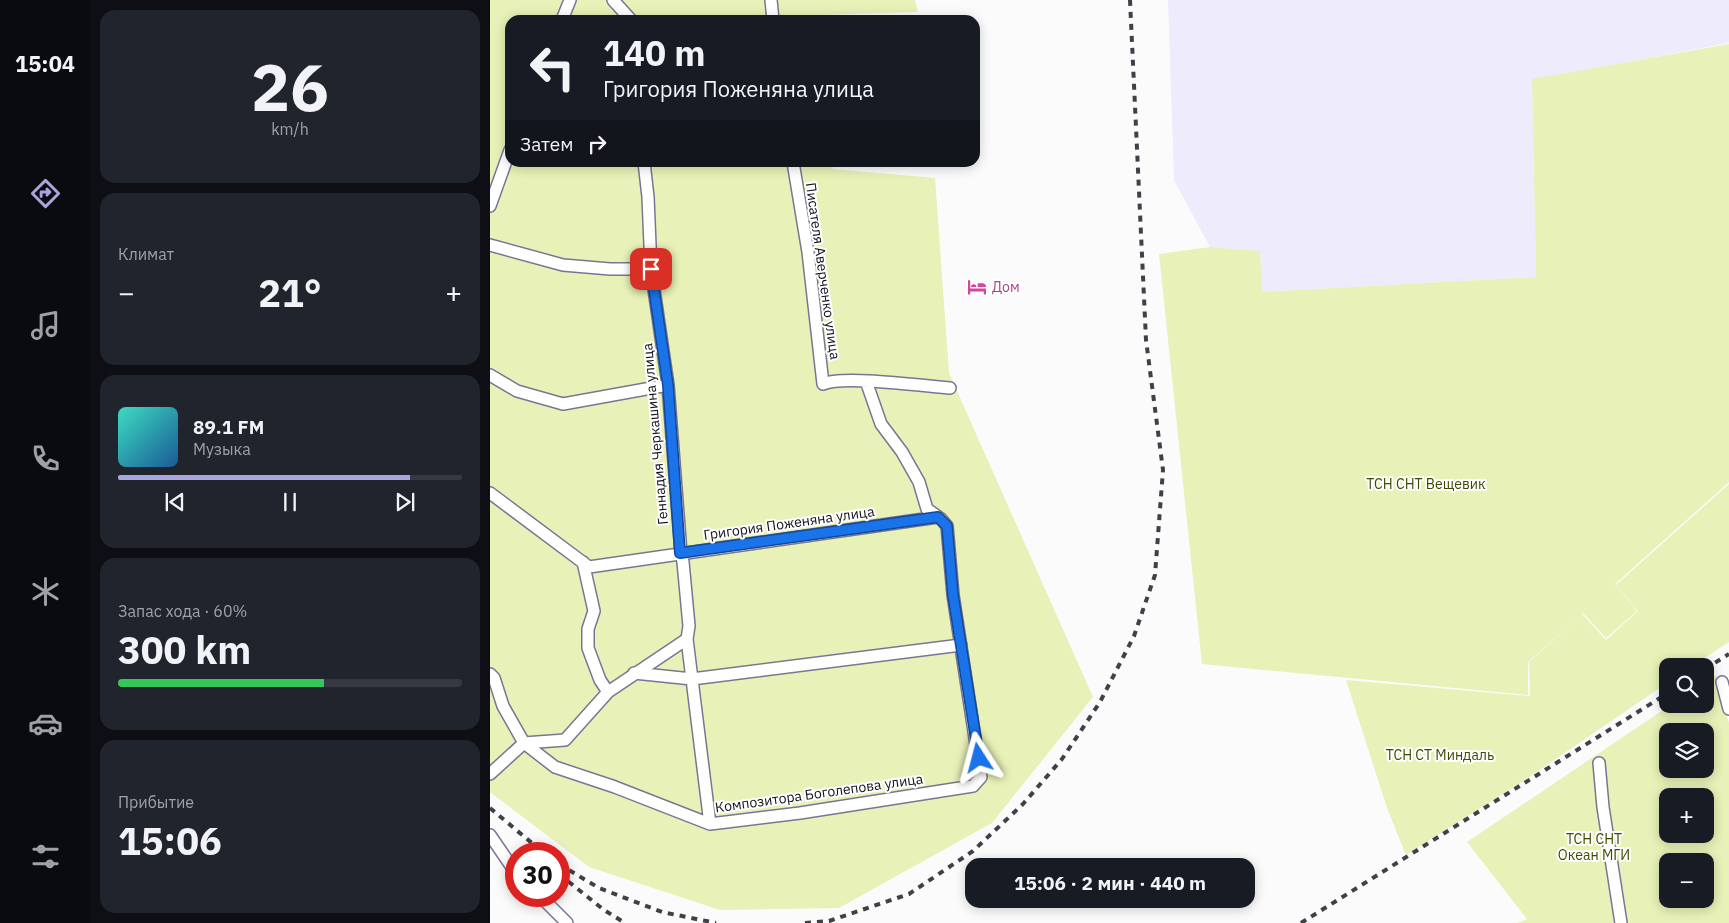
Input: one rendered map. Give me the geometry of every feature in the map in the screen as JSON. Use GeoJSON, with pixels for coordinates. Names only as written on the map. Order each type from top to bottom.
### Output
{"type":"FeatureCollection","features":[{"type":"Feature","properties":{"kind":"street"},"geometry":{"type":"LineString","coordinates":[[564,15],[570,0]]}},
{"type":"Feature","properties":{"kind":"street"},"geometry":{"type":"LineString","coordinates":[[614,0],[627,15]]}},
{"type":"Feature","properties":{"kind":"street"},"geometry":{"type":"LineString","coordinates":[[771,0],[772,15]]}},
{"type":"Feature","properties":{"kind":"street"},"geometry":{"type":"LineString","coordinates":[[490,206],[505,164]]}},
{"type":"Feature","properties":{"kind":"street","name":"Геннадия Черкашина улица"},"geometry":{"type":"LineString","coordinates":[[645,167],[648,196],[651,269],[668,385],[680,553],[683,562],[689,626],[686,639],[710,824]]}},
{"type":"Feature","properties":{"kind":"street","name":"Писателя Аверченко улица"},"geometry":{"type":"LineString","coordinates":[[794,167],[808,252],[823,384],[830,381],[866,381]]}},
{"type":"Feature","properties":{"kind":"street"},"geometry":{"type":"LineString","coordinates":[[490,245],[563,265],[610,269],[651,269]]}},
{"type":"Feature","properties":{"kind":"street"},"geometry":{"type":"LineString","coordinates":[[490,375],[516,391],[563,404],[668,385]]}},
{"type":"Feature","properties":{"kind":"street"},"geometry":{"type":"LineString","coordinates":[[634,673],[692,679],[961,645],[953,595],[947,526],[927,509],[919,482],[902,452],[880,424],[866,381],[950,388]]}},
{"type":"Feature","properties":{"kind":"street"},"geometry":{"type":"LineString","coordinates":[[490,493],[583,562],[594,611],[588,629],[588,648],[600,680],[608,692]]}},
{"type":"Feature","properties":{"kind":"street","name":"Григория Поженяна улица"},"geometry":{"type":"LineString","coordinates":[[583,562],[589,567],[938,517]]}},
{"type":"Feature","properties":{"kind":"street"},"geometry":{"type":"LineString","coordinates":[[490,774],[524,743],[565,740],[608,692],[686,639]]}},
{"type":"Feature","properties":{"kind":"street","name":"Композитора Боголепова улица"},"geometry":{"type":"LineString","coordinates":[[490,674],[494,678],[503,706],[524,743],[555,767],[615,787],[710,824],[800,813],[973,786],[982,777],[961,645]]}},
{"type":"Feature","properties":{"kind":"street"},"geometry":{"type":"LineString","coordinates":[[1722,682],[1729,708]]}},
{"type":"Feature","properties":{"kind":"street"},"geometry":{"type":"LineString","coordinates":[[1599,763],[1603,807],[1621,923]]}},
{"type":"Feature","properties":{"kind":"street"},"geometry":{"type":"LineString","coordinates":[[490,835],[505,857]]}},
{"type":"Feature","properties":{"kind":"street"},"geometry":{"type":"LineString","coordinates":[[551,907],[568,923]]}},
{"type":"Feature","properties":{"kind":"shaded area"},"geometry":{"type":"Polygon","coordinates":[[[1168,0],[1729,0],[1729,43],[1532,80],[1536,277],[1261,292],[1260,251],[1210,247],[1174,180],[1168,0]]]}},
{"type":"Feature","properties":{"kind":"green space"},"geometry":{"type":"Polygon","coordinates":[[[490,0],[915,0],[918,12],[822,15],[505,15],[505,167],[833,167],[833,169],[935,178],[949,373],[1093,697],[992,823],[839,908],[720,910],[589,867],[570,853],[570,842],[556,842],[490,792],[490,0]]]}},
{"type":"Feature","properties":{"kind":"green space","name":"ТСН СНТ Вещевик"},"geometry":{"type":"Polygon","coordinates":[[[1729,44],[1729,482],[1615,584],[1637,611],[1606,638],[1583,613],[1528,662],[1528,695],[1202,664],[1159,254],[1210,247],[1260,251],[1262,292],[1536,277],[1532,79],[1729,44]]]}},
{"type":"Feature","properties":{"kind":"green space","name":"ТСН СТ Миндаль"},"geometry":{"type":"Polygon","coordinates":[[[1729,484],[1729,642],[1704,658],[1659,658],[1659,688],[1525,780],[1406,855],[1387,808],[1346,680],[1530,696],[1529,662],[1582,614],[1606,640],[1638,611],[1616,585],[1729,484]]]}},
{"type":"Feature","properties":{"kind":"green space","name":"ТСН СНТ Океан МГИ"},"geometry":{"type":"Polygon","coordinates":[[[1715,675],[1729,723],[1729,923],[1517,923],[1527,919],[1467,842],[1659,713],[1714,713],[1715,675]]]}},
{"type":"Feature","properties":{"kind":"railway"},"geometry":{"type":"LineString","coordinates":[[805,923],[829,921],[909,894],[973,851],[1023,804],[1062,759],[1100,702],[1134,636],[1155,575],[1163,470],[1146,340],[1130,0]]}},
{"type":"Feature","properties":{"kind":"railway"},"geometry":{"type":"LineString","coordinates":[[1714,663],[1729,654]]}},
{"type":"Feature","properties":{"kind":"railway"},"geometry":{"type":"LineString","coordinates":[[1301,923],[1659,699]]}},
{"type":"Feature","properties":{"kind":"railway"},"geometry":{"type":"LineString","coordinates":[[490,808],[531,842]]}},
{"type":"Feature","properties":{"kind":"railway"},"geometry":{"type":"LineString","coordinates":[[570,871],[599,888],[662,912],[716,923]]}},
{"type":"Feature","properties":{"kind":"railway"},"geometry":{"type":"LineString","coordinates":[[570,883],[604,910],[625,923]]}},
{"type":"Feature","properties":{"kind":"place","name":"Дом"},"geometry":{"type":"Point","coordinates":[977,287]}},
{"type":"Feature","properties":{"kind":"route"},"geometry":{"type":"LineString","coordinates":[[651,269],[668,385],[680,553],[938,517],[941,519],[947,526],[953,595],[979,758]]}}]}
